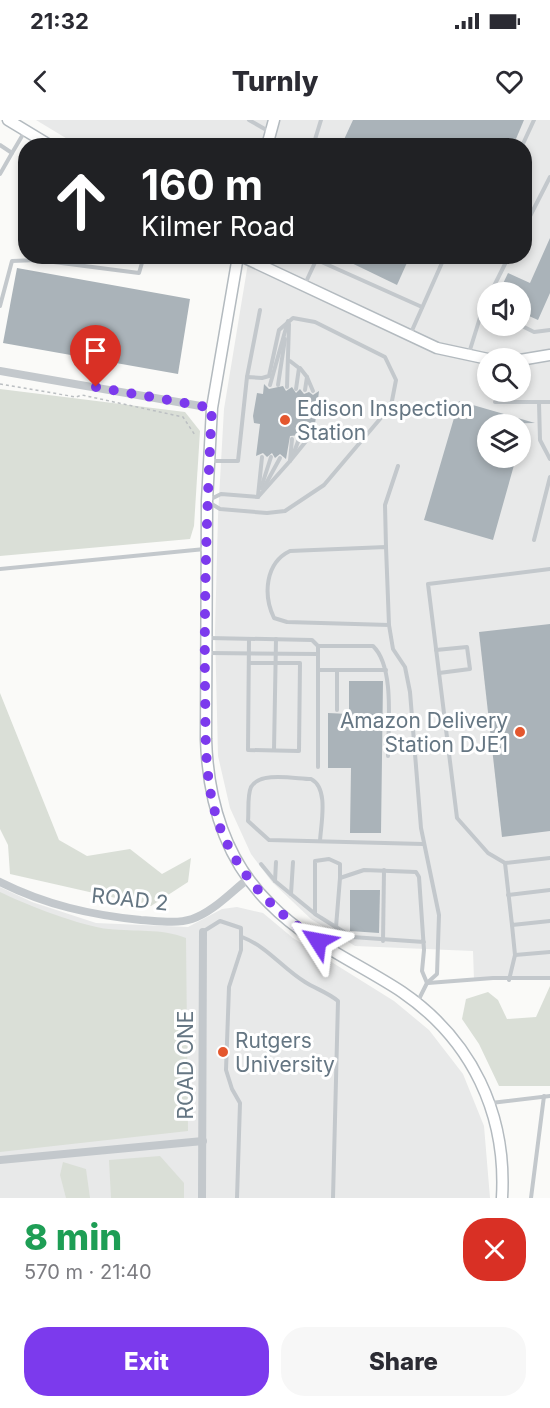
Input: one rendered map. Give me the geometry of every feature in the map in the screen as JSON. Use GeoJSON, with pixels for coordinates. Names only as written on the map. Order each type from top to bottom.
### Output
{"type":"FeatureCollection","features":[{"type":"Feature","properties":{"kind":"street"},"geometry":{"type":"LineString","coordinates":[[8,120],[38,138]]}},
{"type":"Feature","properties":{"kind":"street"},"geometry":{"type":"LineString","coordinates":[[269,138],[274,120]]}},
{"type":"Feature","properties":{"kind":"street"},"geometry":{"type":"LineString","coordinates":[[238,264],[212,408],[207,501],[205,638],[207,763],[210,787],[221,830],[248,879],[270,905],[290,922],[417,1004],[454,1040],[490,1103],[501,1145],[502,1198]]}},
{"type":"Feature","properties":{"kind":"street"},"geometry":{"type":"LineString","coordinates":[[256,264],[437,348],[477,358]]}},
{"type":"Feature","properties":{"kind":"street"},"geometry":{"type":"LineString","coordinates":[[531,358],[550,355]]}},
{"type":"Feature","properties":{"kind":"street"},"geometry":{"type":"LineString","coordinates":[[0,371],[212,408]]}},
{"type":"Feature","properties":{"kind":"street","name":"ROAD 2"},"geometry":{"type":"LineString","coordinates":[[0,882],[40,900],[95,915],[177,922],[193,919],[248,879]]}},
{"type":"Feature","properties":{"kind":"street","name":"ROAD ONE"},"geometry":{"type":"LineString","coordinates":[[202,1198],[203,932]]}},
{"type":"Feature","properties":{"kind":"street"},"geometry":{"type":"LineString","coordinates":[[0,1160],[203,1141]]}},
{"type":"Feature","properties":{"kind":"lane"},"geometry":{"type":"LineString","coordinates":[[249,120],[270,132]]}},
{"type":"Feature","properties":{"kind":"lane"},"geometry":{"type":"LineString","coordinates":[[315,138],[321,120]]}},
{"type":"Feature","properties":{"kind":"lane"},"geometry":{"type":"LineString","coordinates":[[526,138],[534,120]]}},
{"type":"Feature","properties":{"kind":"lane"},"geometry":{"type":"LineString","coordinates":[[21,138],[26,130]]}},
{"type":"Feature","properties":{"kind":"lane"},"geometry":{"type":"LineString","coordinates":[[0,174],[18,143]]}},
{"type":"Feature","properties":{"kind":"lane"},"geometry":{"type":"LineString","coordinates":[[0,145],[12,153]]}},
{"type":"Feature","properties":{"kind":"lane"},"geometry":{"type":"LineString","coordinates":[[532,212],[550,177]]}},
{"type":"Feature","properties":{"kind":"lane"},"geometry":{"type":"LineString","coordinates":[[0,306],[12,261],[18,261]]}},
{"type":"Feature","properties":{"kind":"lane"},"geometry":{"type":"LineString","coordinates":[[69,264],[139,273],[142,264]]}},
{"type":"Feature","properties":{"kind":"lane"},"geometry":{"type":"LineString","coordinates":[[304,287],[314,264]]}},
{"type":"Feature","properties":{"kind":"lane"},"geometry":{"type":"LineString","coordinates":[[330,264],[422,307]]}},
{"type":"Feature","properties":{"kind":"lane"},"geometry":{"type":"LineString","coordinates":[[409,335],[441,264]]}},
{"type":"Feature","properties":{"kind":"lane"},"geometry":{"type":"LineString","coordinates":[[496,282],[505,264]]}},
{"type":"Feature","properties":{"kind":"lane"},"geometry":{"type":"LineString","coordinates":[[209,461],[238,461],[247,377],[260,310]]}},
{"type":"Feature","properties":{"kind":"lane"},"geometry":{"type":"LineString","coordinates":[[207,501],[220,509],[267,513],[285,511],[324,485],[391,406],[396,380],[392,367],[385,357],[370,347],[315,322],[293,318],[279,330],[269,376],[247,377]]}},
{"type":"Feature","properties":{"kind":"lane"},"geometry":{"type":"LineString","coordinates":[[287,387],[290,360],[288,320]]}},
{"type":"Feature","properties":{"kind":"lane"},"geometry":{"type":"LineString","coordinates":[[270,385],[288,320]]}},
{"type":"Feature","properties":{"kind":"lane"},"geometry":{"type":"LineString","coordinates":[[278,386],[288,320]]}},
{"type":"Feature","properties":{"kind":"lane"},"geometry":{"type":"LineString","coordinates":[[531,330],[550,330]]}},
{"type":"Feature","properties":{"kind":"lane"},"geometry":{"type":"LineString","coordinates":[[468,356],[477,331]]}},
{"type":"Feature","properties":{"kind":"lane"},"geometry":{"type":"LineString","coordinates":[[290,360],[307,377],[313,391]]}},
{"type":"Feature","properties":{"kind":"lane"},"geometry":{"type":"LineString","coordinates":[[296,389],[299,368]]}},
{"type":"Feature","properties":{"kind":"lane"},"geometry":{"type":"LineString","coordinates":[[305,390],[307,377]]}},
{"type":"Feature","properties":{"kind":"lane"},"geometry":{"type":"LineString","coordinates":[[495,402],[550,402]]}},
{"type":"Feature","properties":{"kind":"lane"},"geometry":{"type":"LineString","coordinates":[[539,403],[540,440],[550,459]]}},
{"type":"Feature","properties":{"kind":"lane"},"geometry":{"type":"LineString","coordinates":[[290,461],[292,439]]}},
{"type":"Feature","properties":{"kind":"lane"},"geometry":{"type":"LineString","coordinates":[[290,461],[299,439]]}},
{"type":"Feature","properties":{"kind":"lane"},"geometry":{"type":"LineString","coordinates":[[258,497],[307,440]]}},
{"type":"Feature","properties":{"kind":"lane"},"geometry":{"type":"LineString","coordinates":[[258,497],[262,457]]}},
{"type":"Feature","properties":{"kind":"lane"},"geometry":{"type":"LineString","coordinates":[[258,497],[270,457]]}},
{"type":"Feature","properties":{"kind":"lane"},"geometry":{"type":"LineString","coordinates":[[258,497],[280,458]]}},
{"type":"Feature","properties":{"kind":"lane"},"geometry":{"type":"LineString","coordinates":[[398,466],[385,505],[389,625],[393,649],[405,667],[410,692],[423,844],[439,915],[437,974],[427,983],[417,1004]]}},
{"type":"Feature","properties":{"kind":"lane"},"geometry":{"type":"LineString","coordinates":[[534,540],[550,477]]}},
{"type":"Feature","properties":{"kind":"lane"},"geometry":{"type":"LineString","coordinates":[[207,501],[221,494],[258,497]]}},
{"type":"Feature","properties":{"kind":"lane"},"geometry":{"type":"LineString","coordinates":[[386,547],[290,551],[278,556],[270,568],[268,606],[274,618],[287,622],[389,625]]}},
{"type":"Feature","properties":{"kind":"lane"},"geometry":{"type":"LineString","coordinates":[[0,569],[206,549]]}},
{"type":"Feature","properties":{"kind":"lane"},"geometry":{"type":"LineString","coordinates":[[550,569],[428,584],[457,818],[488,853],[505,863],[550,858]]}},
{"type":"Feature","properties":{"kind":"lane"},"geometry":{"type":"LineString","coordinates":[[205,638],[312,640],[318,646],[318,766]]}},
{"type":"Feature","properties":{"kind":"lane"},"geometry":{"type":"LineString","coordinates":[[249,639],[248,750],[299,751],[300,663],[249,663]]}},
{"type":"Feature","properties":{"kind":"lane"},"geometry":{"type":"LineString","coordinates":[[274,750],[276,639]]}},
{"type":"Feature","properties":{"kind":"lane"},"geometry":{"type":"LineString","coordinates":[[318,646],[373,646],[382,656],[386,670],[388,756]]}},
{"type":"Feature","properties":{"kind":"lane"},"geometry":{"type":"LineString","coordinates":[[436,650],[467,647],[470,669],[439,673]]}},
{"type":"Feature","properties":{"kind":"lane"},"geometry":{"type":"LineString","coordinates":[[205,653],[318,654]]}},
{"type":"Feature","properties":{"kind":"lane"},"geometry":{"type":"LineString","coordinates":[[318,670],[386,670]]}},
{"type":"Feature","properties":{"kind":"lane"},"geometry":{"type":"LineString","coordinates":[[337,670],[337,710]]}},
{"type":"Feature","properties":{"kind":"lane"},"geometry":{"type":"LineString","coordinates":[[320,841],[322,790],[318,782],[311,779],[262,778],[250,789],[248,821],[269,840],[423,844]]}},
{"type":"Feature","properties":{"kind":"lane"},"geometry":{"type":"LineString","coordinates":[[315,914],[315,861],[329,859],[340,864],[336,927]]}},
{"type":"Feature","properties":{"kind":"lane"},"geometry":{"type":"LineString","coordinates":[[275,881],[276,862]]}},
{"type":"Feature","properties":{"kind":"lane"},"geometry":{"type":"LineString","coordinates":[[291,894],[293,862]]}},
{"type":"Feature","properties":{"kind":"lane"},"geometry":{"type":"LineString","coordinates":[[505,863],[515,956],[509,980]]}},
{"type":"Feature","properties":{"kind":"lane"},"geometry":{"type":"LineString","coordinates":[[261,864],[275,881],[315,914],[352,938],[424,942]]}},
{"type":"Feature","properties":{"kind":"lane"},"geometry":{"type":"LineString","coordinates":[[340,878],[364,870],[410,870],[419,876],[424,942],[422,971],[427,983]]}},
{"type":"Feature","properties":{"kind":"lane"},"geometry":{"type":"LineString","coordinates":[[383,941],[384,870]]}},
{"type":"Feature","properties":{"kind":"lane"},"geometry":{"type":"LineString","coordinates":[[508,895],[550,890]]}},
{"type":"Feature","properties":{"kind":"lane"},"geometry":{"type":"LineString","coordinates":[[203,932],[220,921],[241,928],[242,937],[229,987],[226,1070],[232,1089],[240,1103],[237,1198]]}},
{"type":"Feature","properties":{"kind":"lane"},"geometry":{"type":"LineString","coordinates":[[512,925],[550,921]]}},
{"type":"Feature","properties":{"kind":"lane"},"geometry":{"type":"LineString","coordinates":[[242,937],[264,948],[306,983],[328,993],[338,1001],[333,1198]]}},
{"type":"Feature","properties":{"kind":"lane"},"geometry":{"type":"LineString","coordinates":[[515,956],[550,951]]}},
{"type":"Feature","properties":{"kind":"lane"},"geometry":{"type":"LineString","coordinates":[[427,983],[493,978],[509,980],[550,978]]}},
{"type":"Feature","properties":{"kind":"lane"},"geometry":{"type":"LineString","coordinates":[[531,1198],[544,1096]]}},
{"type":"Feature","properties":{"kind":"lane"},"geometry":{"type":"LineString","coordinates":[[490,1103],[550,1096]]}},
{"type":"Feature","properties":{"kind":"path"},"geometry":{"type":"LineString","coordinates":[[0,384],[76,397],[82,394],[183,417],[195,435]]}},
{"type":"Feature","properties":{"kind":"shaded area"},"geometry":{"type":"Polygon","coordinates":[[[36,120],[550,120],[550,979],[474,980],[473,951],[355,946],[311,919],[272,882],[251,854],[230,808],[218,756],[215,632],[224,409],[248,264],[532,264],[532,138],[66,138],[36,120]]]}},
{"type":"Feature","properties":{"kind":"shaded area"},"geometry":{"type":"Polygon","coordinates":[[[0,389],[185,412],[200,431],[194,526],[190,539],[0,556],[0,389]]]}},
{"type":"Feature","properties":{"kind":"shaded area"},"geometry":{"type":"Polygon","coordinates":[[[0,693],[59,840],[87,856],[130,849],[162,874],[191,858],[188,882],[151,906],[10,874],[8,845],[0,829],[0,693]]]}},
{"type":"Feature","properties":{"kind":"shaded area","name":"Rutgers University"},"geometry":{"type":"Polygon","coordinates":[[[0,887],[32,902],[96,923],[188,927],[222,909],[237,907],[263,913],[293,938],[394,1001],[429,1030],[463,1074],[484,1126],[490,1198],[0,1198],[0,887]]]}},
{"type":"Feature","properties":{"kind":"shaded area"},"geometry":{"type":"Polygon","coordinates":[[[0,892],[84,924],[109,929],[167,933],[186,938],[188,1131],[0,1152],[0,892]]]}},
{"type":"Feature","properties":{"kind":"shaded area"},"geometry":{"type":"Polygon","coordinates":[[[550,986],[550,1086],[499,1086],[479,1044],[462,1019],[466,999],[488,992],[498,1000],[507,1019],[536,1017],[550,986]]]}},
{"type":"Feature","properties":{"kind":"shaded area"},"geometry":{"type":"Polygon","coordinates":[[[160,1156],[184,1183],[184,1198],[111,1198],[109,1160],[160,1156]]]}},
{"type":"Feature","properties":{"kind":"shaded area"},"geometry":{"type":"Polygon","coordinates":[[[63,1162],[86,1169],[90,1198],[66,1198],[60,1175],[63,1162]]]}},
{"type":"Feature","properties":{"kind":"building"},"geometry":{"type":"Polygon","coordinates":[[[353,120],[524,120],[516,138],[345,138],[353,120]]]}},
{"type":"Feature","properties":{"kind":"building"},"geometry":{"type":"Polygon","coordinates":[[[550,238],[550,293],[538,320],[531,317],[530,282],[550,238]]]}},
{"type":"Feature","properties":{"kind":"building"},"geometry":{"type":"Polygon","coordinates":[[[354,264],[406,264],[397,285],[354,264]]]}},
{"type":"Feature","properties":{"kind":"building"},"geometry":{"type":"Polygon","coordinates":[[[17,268],[190,299],[178,374],[3,343],[17,268]]]}},
{"type":"Feature","properties":{"kind":"building"},"geometry":{"type":"Polygon","coordinates":[[[508,273],[528,282],[504,282],[508,273]]]}},
{"type":"Feature","properties":{"kind":"building","name":"Edison Inspection Station"},"geometry":{"type":"Polygon","coordinates":[[[264,384],[269,389],[283,386],[286,391],[292,387],[296,393],[300,389],[304,394],[309,392],[313,395],[319,391],[313,441],[308,436],[303,438],[300,435],[290,436],[286,459],[280,454],[275,458],[272,453],[267,457],[263,453],[256,456],[260,424],[254,423],[253,416],[257,393],[263,394],[264,384]]]}},
{"type":"Feature","properties":{"kind":"building"},"geometry":{"type":"Polygon","coordinates":[[[459,401],[504,414],[477,414],[477,468],[513,468],[493,540],[424,520],[459,401]]]}},
{"type":"Feature","properties":{"kind":"building","name":"Amazon Delivery Station DJE1"},"geometry":{"type":"Polygon","coordinates":[[[550,624],[550,831],[502,837],[479,632],[550,624]]]}},
{"type":"Feature","properties":{"kind":"building"},"geometry":{"type":"Polygon","coordinates":[[[349,681],[383,681],[381,833],[350,833],[351,768],[328,768],[328,713],[349,714],[349,681]]]}},
{"type":"Feature","properties":{"kind":"building"},"geometry":{"type":"Polygon","coordinates":[[[350,890],[380,890],[379,933],[350,931],[350,890]]]}},
{"type":"Feature","properties":{"kind":"place","name":"Edison Inspection Station"},"geometry":{"type":"Point","coordinates":[285,420]}},
{"type":"Feature","properties":{"kind":"place","name":"Amazon Delivery Station DJE1"},"geometry":{"type":"Point","coordinates":[520,732]}},
{"type":"Feature","properties":{"kind":"place","name":"Rutgers University"},"geometry":{"type":"Point","coordinates":[223,1052]}},
{"type":"Feature","properties":{"kind":"route"},"geometry":{"type":"LineString","coordinates":[[96,387],[212,408],[207,495],[205,653],[207,763],[213,801],[221,830],[231,852],[248,879],[270,905],[318,941]]}}]}
